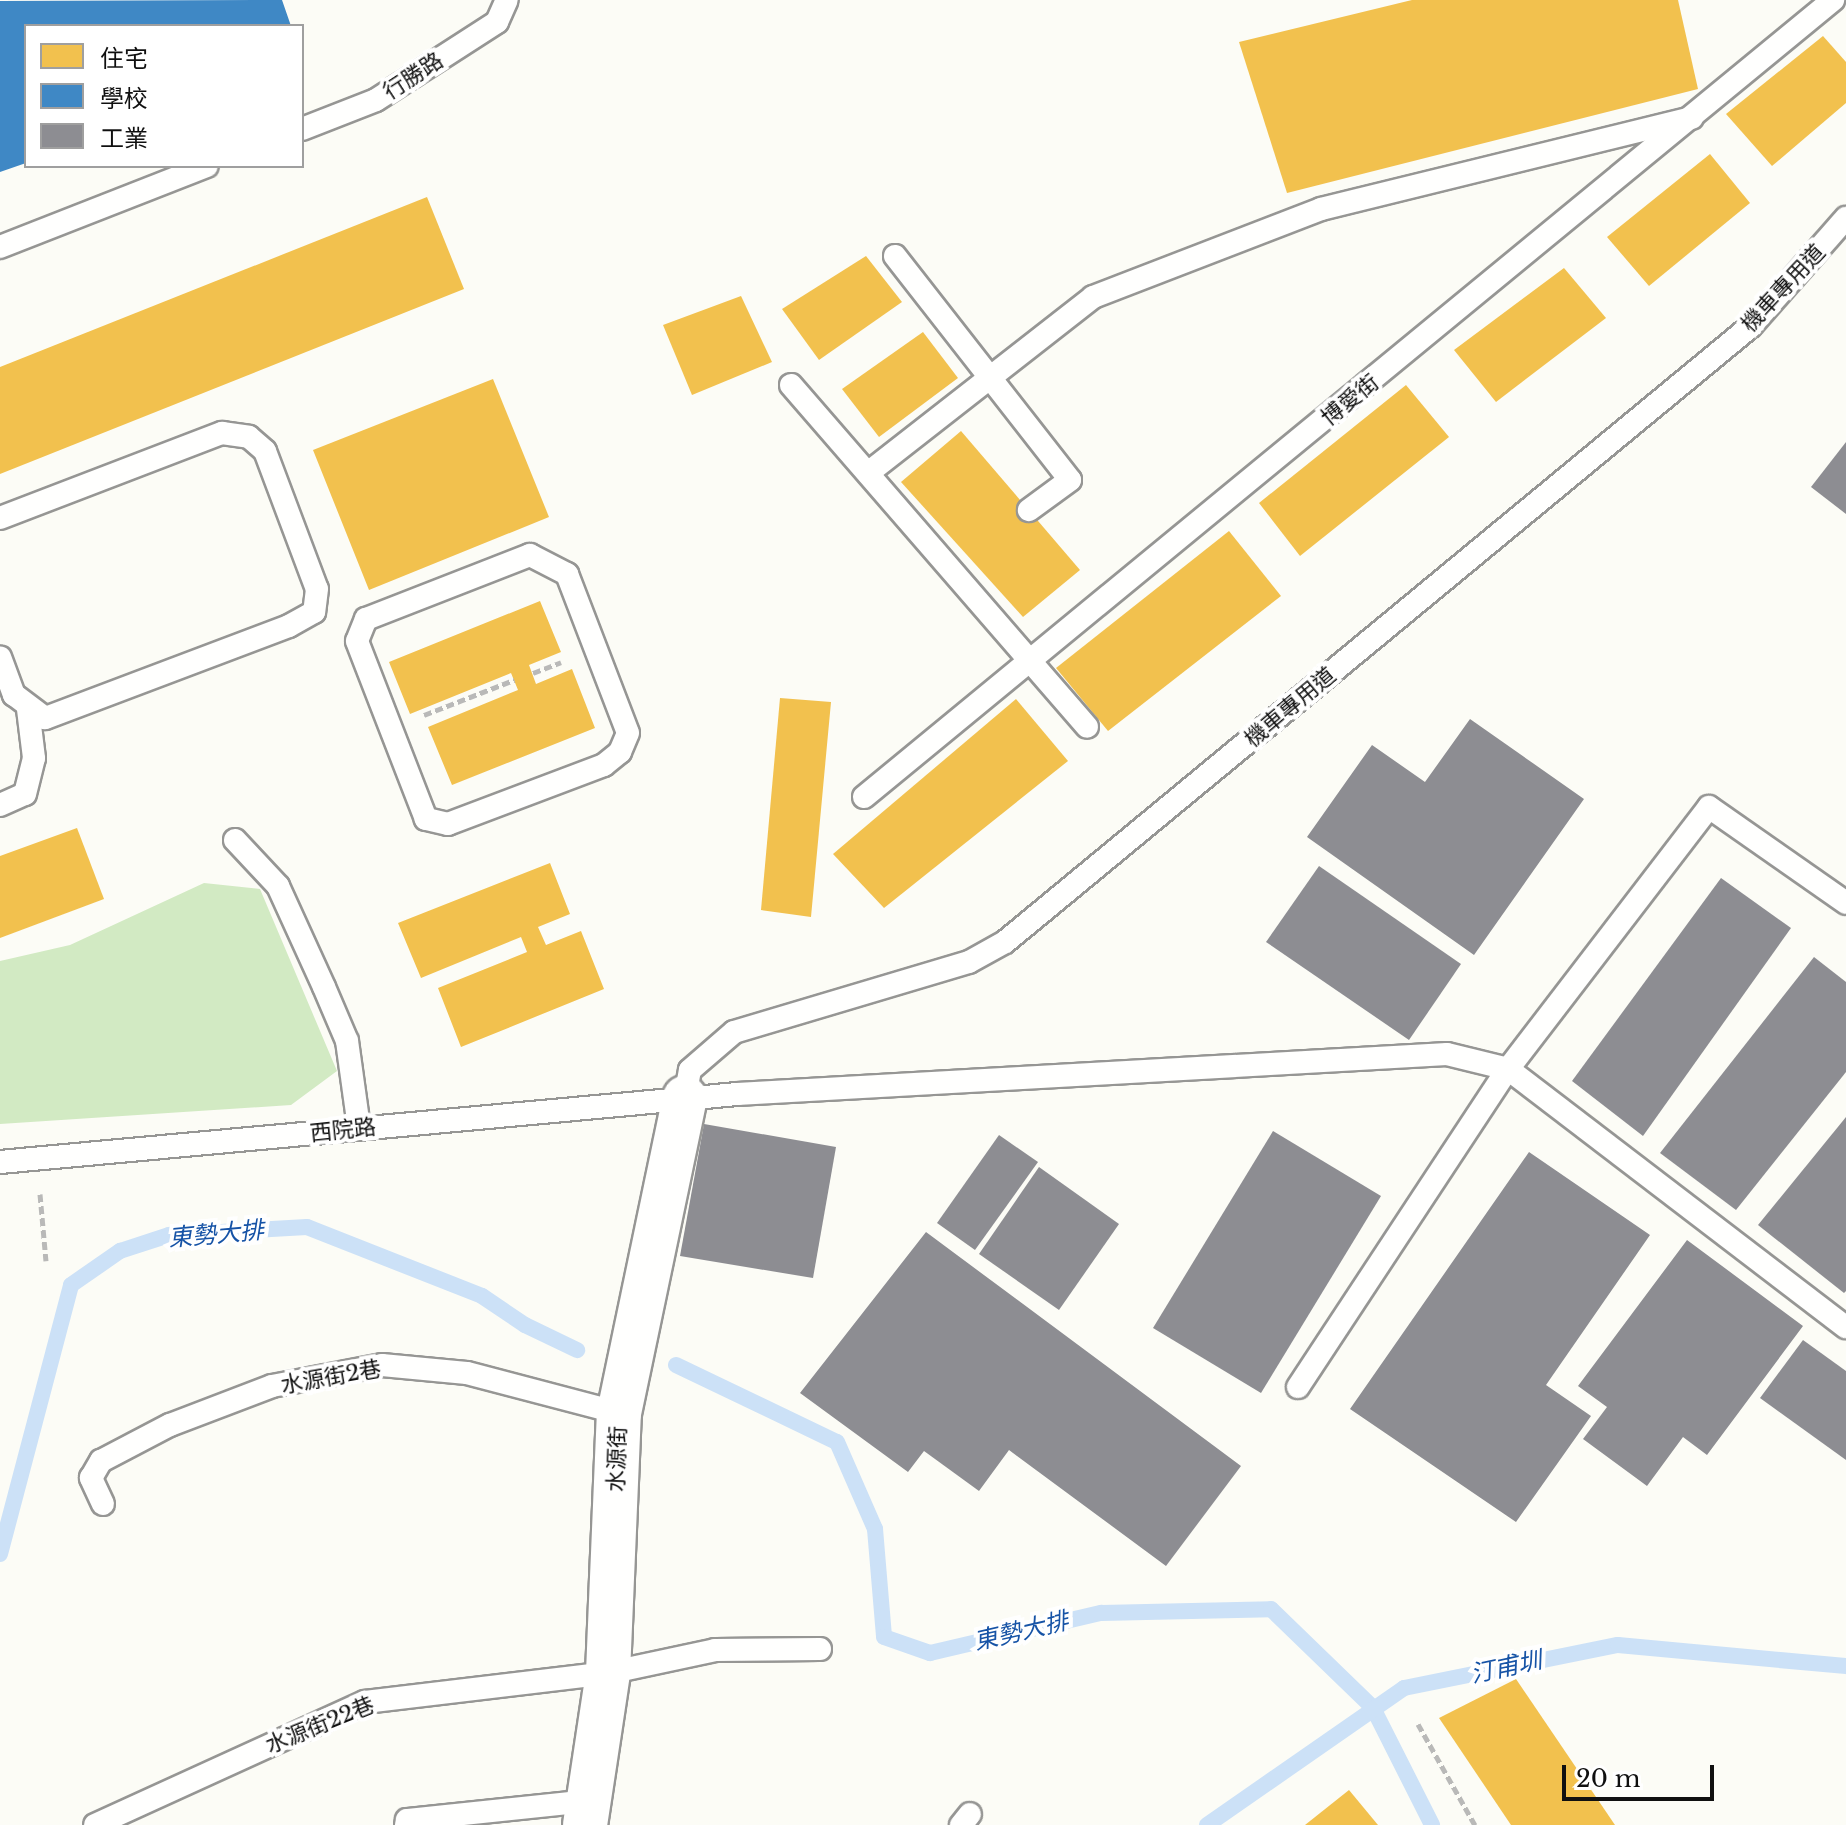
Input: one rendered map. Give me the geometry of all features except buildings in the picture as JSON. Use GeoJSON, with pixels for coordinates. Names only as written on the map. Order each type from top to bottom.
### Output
{"type":"FeatureCollection","features":[{"type":"Feature","properties":{"kind":"street","name":"水源街"},"geometry":{"type":"LineString","coordinates":[[586,1813],[608,1673],[619,1413],[685,1098]]}},
{"type":"Feature","properties":{"kind":"lane","name":"行勝路"},"geometry":{"type":"LineString","coordinates":[[304,128],[376,100],[497,22],[507,0]]}},
{"type":"Feature","properties":{"kind":"lane","name":"博愛街"},"geometry":{"type":"LineString","coordinates":[[864,797],[1697,117],[1833,0]]}},
{"type":"Feature","properties":{"kind":"lane"},"geometry":{"type":"LineString","coordinates":[[868,473],[1093,297],[1321,209],[1697,117]]}},
{"type":"Feature","properties":{"kind":"lane"},"geometry":{"type":"LineString","coordinates":[[0,247],[202,168]]}},
{"type":"Feature","properties":{"kind":"lane","name":"機車專用道"},"geometry":{"type":"LineString","coordinates":[[685,1098],[690,1070],[734,1032],[969,962],[1005,942],[1751,326],[1846,218]]}},
{"type":"Feature","properties":{"kind":"lane"},"geometry":{"type":"LineString","coordinates":[[895,256],[1070,480],[1029,510]]}},
{"type":"Feature","properties":{"kind":"lane"},"geometry":{"type":"LineString","coordinates":[[791,385],[1087,727]]}},
{"type":"Feature","properties":{"kind":"lane"},"geometry":{"type":"LineString","coordinates":[[0,518],[222,433],[249,437],[265,451],[317,589],[314,612],[289,626],[45,718],[28,709],[14,695],[0,657]]}},
{"type":"Feature","properties":{"kind":"lane"},"geometry":{"type":"LineString","coordinates":[[530,555],[567,574],[628,733],[620,752],[604,765],[448,824],[426,819],[390,729],[357,641],[366,619],[530,555]]}},
{"type":"Feature","properties":{"kind":"lane"},"geometry":{"type":"LineString","coordinates":[[0,805],[25,794],[34,758],[28,709]]}},
{"type":"Feature","properties":{"kind":"lane"},"geometry":{"type":"LineString","coordinates":[[1298,1387],[1508,1069],[1709,807],[1846,903]]}},
{"type":"Feature","properties":{"kind":"lane"},"geometry":{"type":"LineString","coordinates":[[235,840],[278,886],[324,987],[347,1041],[359,1128]]}},
{"type":"Feature","properties":{"kind":"lane","name":"西院路"},"geometry":{"type":"LineString","coordinates":[[0,1162],[685,1098],[1447,1054],[1508,1069]]}},
{"type":"Feature","properties":{"kind":"lane"},"geometry":{"type":"LineString","coordinates":[[1508,1069],[1846,1327]]}},
{"type":"Feature","properties":{"kind":"lane","name":"水源街2巷"},"geometry":{"type":"LineString","coordinates":[[103,1504],[91,1478],[101,1461],[170,1425],[272,1386],[382,1365],[467,1373],[619,1413]]}},
{"type":"Feature","properties":{"kind":"lane","name":"水源街22巷"},"geometry":{"type":"LineString","coordinates":[[95,1825],[365,1702],[608,1673],[715,1650],[820,1649]]}},
{"type":"Feature","properties":{"kind":"lane"},"geometry":{"type":"LineString","coordinates":[[406,1825],[407,1820],[586,1813]]}},
{"type":"Feature","properties":{"kind":"path"},"geometry":{"type":"LineString","coordinates":[[390,729],[514,680]]}},
{"type":"Feature","properties":{"kind":"path"},"geometry":{"type":"LineString","coordinates":[[39,1184],[46,1261]]}},
{"type":"Feature","properties":{"kind":"path"},"geometry":{"type":"LineString","coordinates":[[1418,1724],[1475,1825]]}},
{"type":"Feature","properties":{"kind":"green space"},"geometry":{"type":"Polygon","coordinates":[[[204,883],[260,889],[337,1071],[291,1105],[0,1124],[0,961],[70,945],[204,883]]]}},
{"type":"Feature","properties":{"kind":"waterway","name":"東勢大排"},"geometry":{"type":"LineString","coordinates":[[0,1554],[71,1285],[120,1251],[169,1235],[307,1227],[482,1296],[525,1325],[577,1350]]}},
{"type":"Feature","properties":{"kind":"waterway","name":"東勢大排"},"geometry":{"type":"LineString","coordinates":[[676,1365],[837,1442],[875,1529],[884,1637],[930,1653],[1101,1613],[1271,1609],[1373,1708],[1432,1825]]}},
{"type":"Feature","properties":{"kind":"waterway","name":"汀甫圳"},"geometry":{"type":"LineString","coordinates":[[1207,1825],[1404,1688],[1618,1645],[1846,1666]]}}]}
